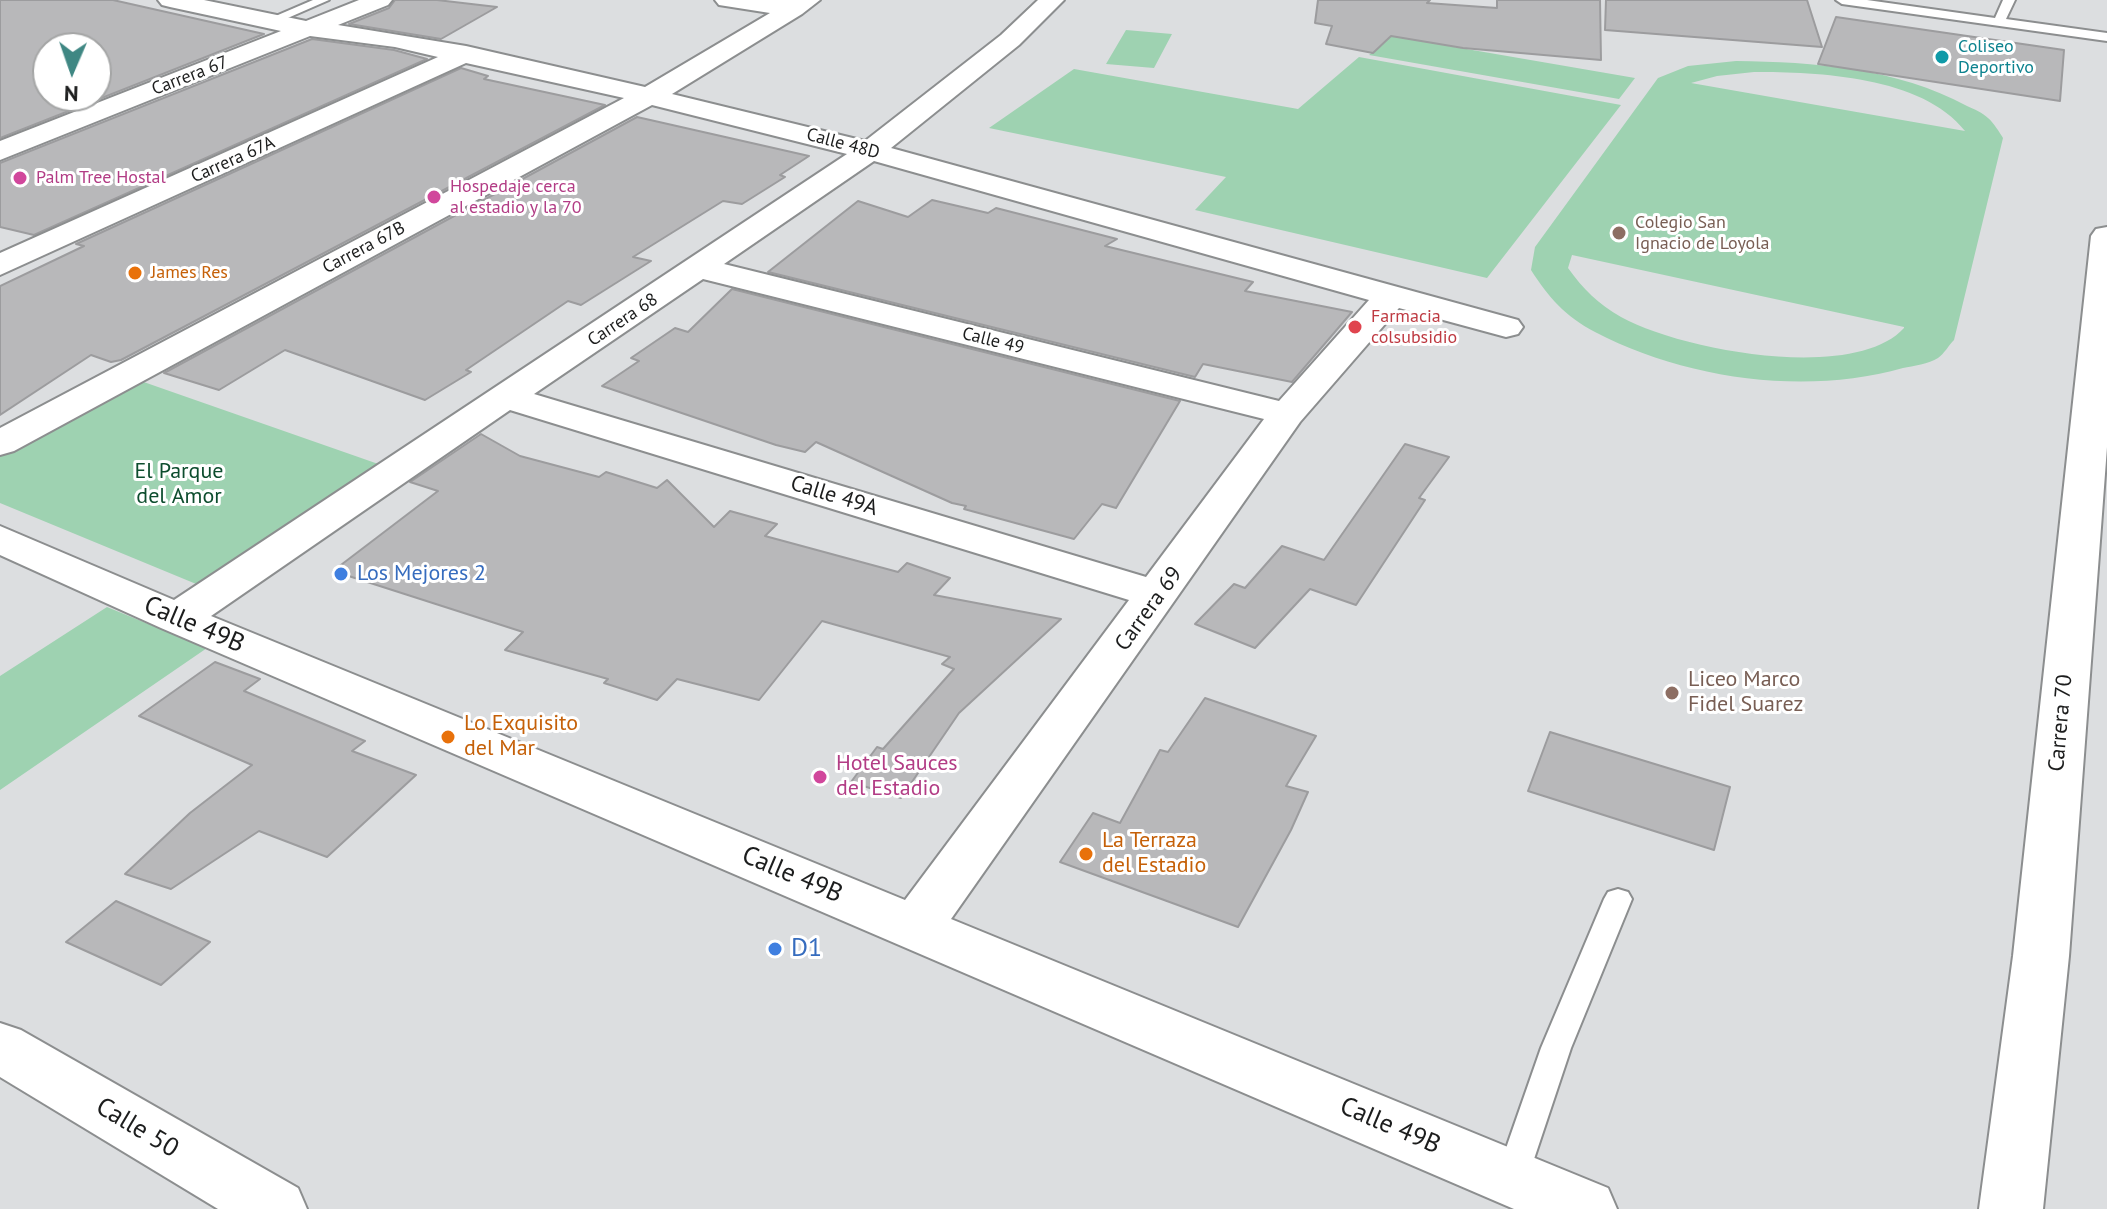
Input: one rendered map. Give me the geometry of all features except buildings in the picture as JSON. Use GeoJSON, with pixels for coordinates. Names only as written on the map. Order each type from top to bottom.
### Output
{"type":"FeatureCollection","features":[{"type":"Feature","properties":{"kind":"street","name":"Calle 48D"},"geometry":{"type":"LineString","coordinates":[[170,0],[309,29],[395,40],[466,54],[649,96],[870,151],[1506,327]]}},
{"type":"Feature","properties":{"kind":"street","name":"Carrera 67"},"geometry":{"type":"LineString","coordinates":[[0,151],[380,0]]}},
{"type":"Feature","properties":{"kind":"street"},"geometry":{"type":"LineString","coordinates":[[727,0],[801,4]]}},
{"type":"Feature","properties":{"kind":"street","name":"Carrera 68"},"geometry":{"type":"LineString","coordinates":[[177,618],[509,398],[870,151],[1010,40],[1052,0]]}},
{"type":"Feature","properties":{"kind":"street","name":"Carrera 67B"},"geometry":{"type":"LineString","coordinates":[[0,443],[649,96],[801,4]]}},
{"type":"Feature","properties":{"kind":"street","name":"Carrera 67A"},"geometry":{"type":"LineString","coordinates":[[0,265],[466,54]]}},
{"type":"Feature","properties":{"kind":"street","name":"Carrera 70"},"geometry":{"type":"LineString","coordinates":[[2011,1209],[2041,956],[2107,236]]}},
{"type":"Feature","properties":{"kind":"street","name":"Calle 49"},"geometry":{"type":"LineString","coordinates":[[699,268],[1287,414]]}},
{"type":"Feature","properties":{"kind":"street","name":"Carrera 69"},"geometry":{"type":"LineString","coordinates":[[916,927],[1287,414],[1390,297]]}},
{"type":"Feature","properties":{"kind":"street","name":"Calle 49A"},"geometry":{"type":"LineString","coordinates":[[509,398],[1159,595]]}},
{"type":"Feature","properties":{"kind":"street","name":"Calle 49B"},"geometry":{"type":"LineString","coordinates":[[0,539],[177,618],[1585,1209]]}},
{"type":"Feature","properties":{"kind":"street","name":"Calle 50"},"geometry":{"type":"LineString","coordinates":[[0,1047],[275,1209]]}},
{"type":"Feature","properties":{"kind":"lane"},"geometry":{"type":"LineString","coordinates":[[270,21],[323,0]]}},
{"type":"Feature","properties":{"kind":"lane"},"geometry":{"type":"LineString","coordinates":[[1842,0],[2107,37]]}},
{"type":"Feature","properties":{"kind":"lane"},"geometry":{"type":"LineString","coordinates":[[1999,22],[2009,0]]}},
{"type":"Feature","properties":{"kind":"lane"},"geometry":{"type":"LineString","coordinates":[[1512,1177],[1556,1048],[1618,899]]}},
{"type":"Feature","properties":{"kind":"green space"},"geometry":{"type":"Polygon","coordinates":[[[1126,30],[1172,34],[1154,68],[1106,64],[1126,30]]]}},
{"type":"Feature","properties":{"kind":"green space"},"geometry":{"type":"Polygon","coordinates":[[[1391,36],[1635,78],[1619,99],[1369,55],[1391,36]]]}},
{"type":"Feature","properties":{"kind":"green space"},"geometry":{"type":"Polygon","coordinates":[[[1359,57],[1621,105],[1487,278],[1195,210],[1226,177],[989,128],[1074,69],[1298,109],[1359,57]]]}},
{"type":"Feature","properties":{"kind":"green space"},"geometry":{"type":"Polygon","coordinates":[[[1736,61],[1795,63],[1884,75],[1940,93],[1978,111],[1992,122],[2003,138],[1954,340],[1940,356],[1926,363],[1826,381],[1746,378],[1667,361],[1630,348],[1584,326],[1551,298],[1531,270],[1535,247],[1658,78],[1688,66],[1736,61]],[[1754,72],[1717,76],[1691,83],[1965,131],[1946,113],[1896,88],[1838,76],[1754,72]],[[1572,255],[1568,268],[1579,283],[1621,317],[1683,340],[1723,349],[1766,356],[1847,354],[1880,345],[1904,328],[1904,327],[1572,255]]]}},
{"type":"Feature","properties":{"kind":"green space","name":"El Parque del Amor"},"geometry":{"type":"Polygon","coordinates":[[[138,380],[384,466],[201,586],[0,503],[0,453],[138,380]]]}},
{"type":"Feature","properties":{"kind":"green space"},"geometry":{"type":"Polygon","coordinates":[[[107,607],[207,648],[0,790],[0,676],[107,607]]]}},
{"type":"Feature","properties":{"kind":"place","name":"Coliseo Deportivo"},"geometry":{"type":"Point","coordinates":[1942,57]}},
{"type":"Feature","properties":{"kind":"place","name":"Palm Tree Hostal"},"geometry":{"type":"Point","coordinates":[20,178]}},
{"type":"Feature","properties":{"kind":"place","name":"Hospedaje cerca al estadio y la 70"},"geometry":{"type":"Point","coordinates":[434,197]}},
{"type":"Feature","properties":{"kind":"place","name":"Colegio San Ignacio de Loyola"},"geometry":{"type":"Point","coordinates":[1619,233]}},
{"type":"Feature","properties":{"kind":"place","name":"James Res"},"geometry":{"type":"Point","coordinates":[135,273]}},
{"type":"Feature","properties":{"kind":"place","name":"Farmacia colsubsidio"},"geometry":{"type":"Point","coordinates":[1355,327]}},
{"type":"Feature","properties":{"kind":"place","name":"Los Mejores 2"},"geometry":{"type":"Point","coordinates":[341,574]}},
{"type":"Feature","properties":{"kind":"place","name":"Liceo Marco Fidel Suarez"},"geometry":{"type":"Point","coordinates":[1672,693]}},
{"type":"Feature","properties":{"kind":"place","name":"Lo Exquisito del Mar"},"geometry":{"type":"Point","coordinates":[448,737]}},
{"type":"Feature","properties":{"kind":"place","name":"Hotel Sauces del Estadio"},"geometry":{"type":"Point","coordinates":[820,777]}},
{"type":"Feature","properties":{"kind":"place","name":"La Terraza del Estadio"},"geometry":{"type":"Point","coordinates":[1086,854]}},
{"type":"Feature","properties":{"kind":"place","name":"D1"},"geometry":{"type":"Point","coordinates":[775,949]}}]}
